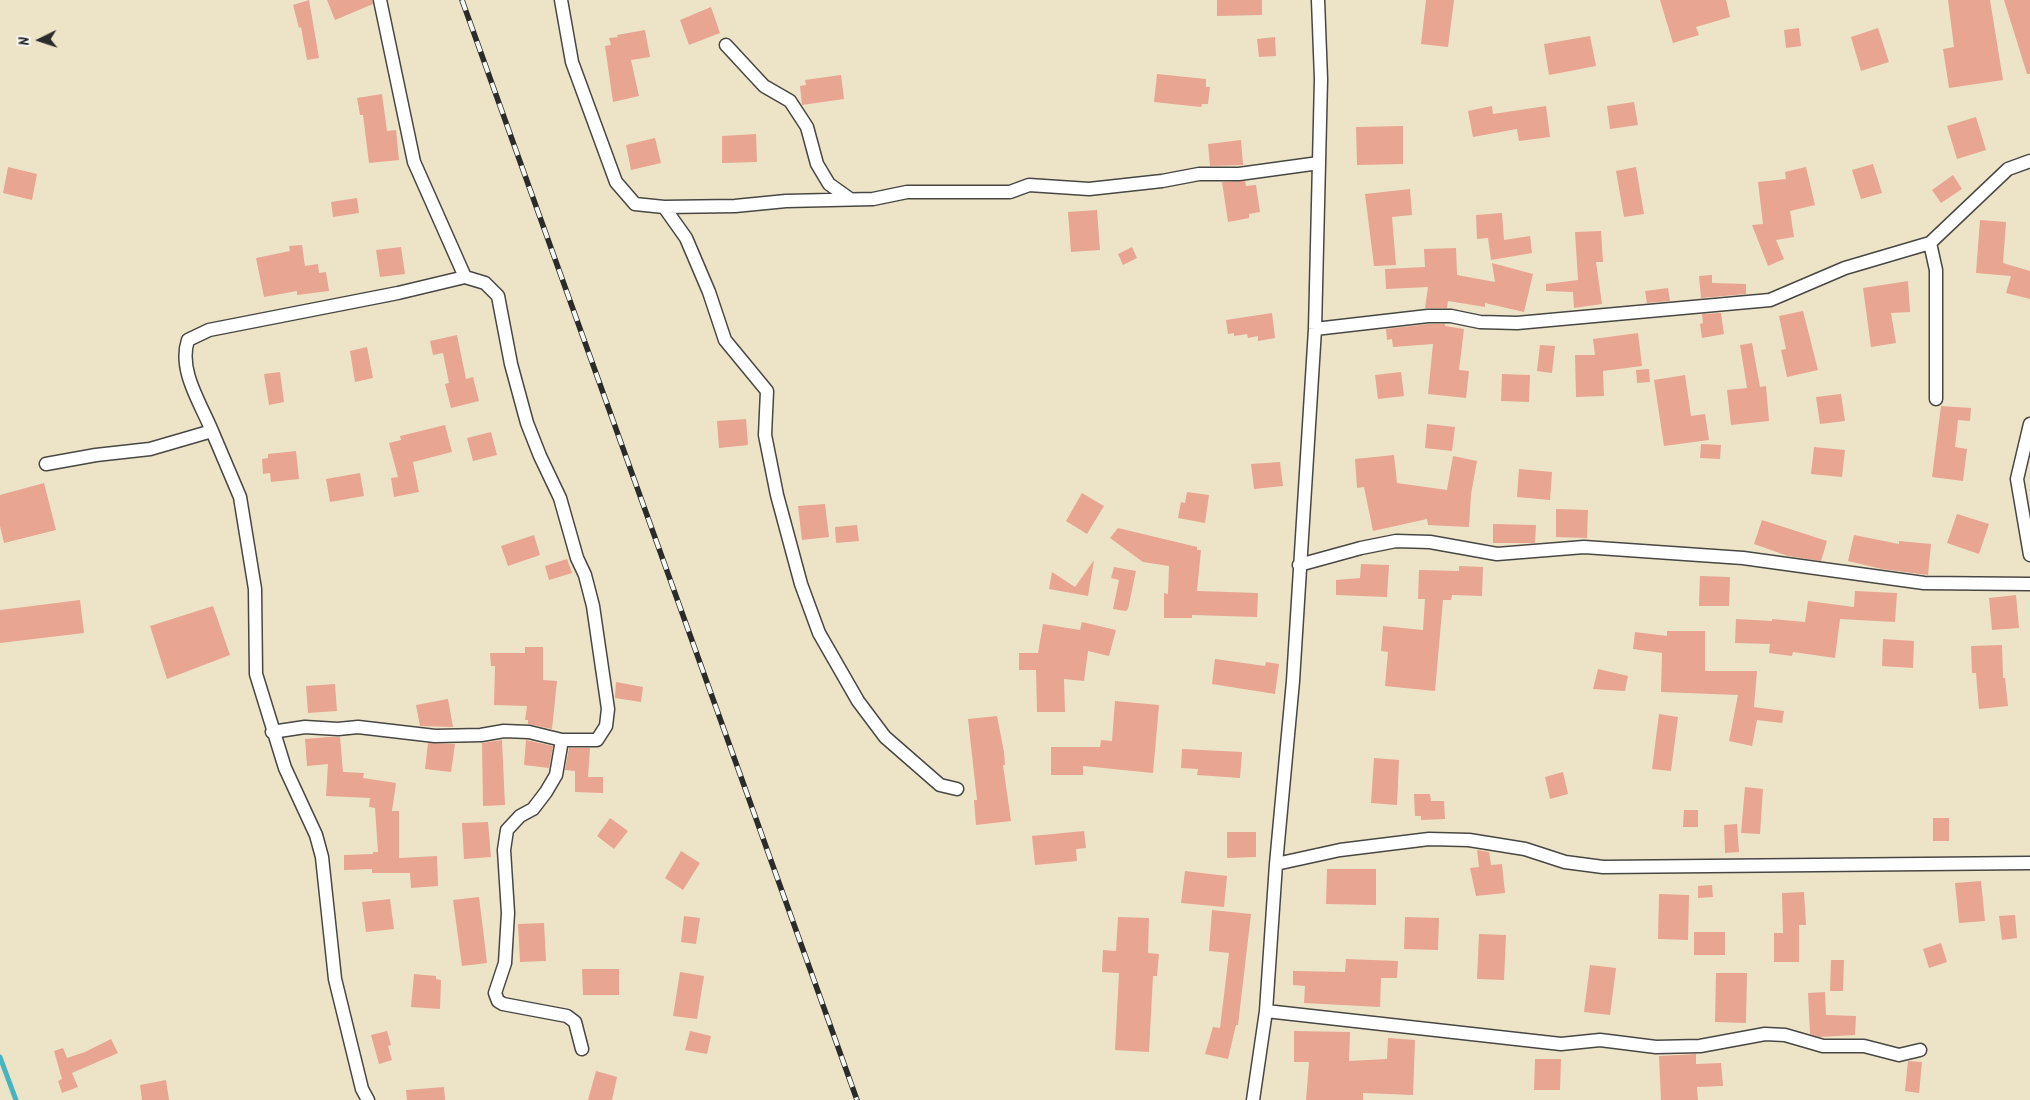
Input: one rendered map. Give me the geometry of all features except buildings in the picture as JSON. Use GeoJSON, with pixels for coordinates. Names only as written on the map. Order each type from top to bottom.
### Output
{"type":"FeatureCollection","features":[{"type":"Feature","properties":{"kind":"street"},"geometry":{"type":"LineString","coordinates":[[380,0],[414,162],[465,277]]}},
{"type":"Feature","properties":{"kind":"street"},"geometry":{"type":"LineString","coordinates":[[561,0],[572,62],[616,182],[634,204],[736,206],[786,201],[873,199],[906,192],[1010,192],[1029,186],[1089,189],[1199,174],[1239,174],[1319,163]]}},
{"type":"Feature","properties":{"kind":"street"},"geometry":{"type":"LineString","coordinates":[[1253,1100],[1266,1011],[1276,864],[1292,681],[1315,329],[1321,79],[1318,0]]}},
{"type":"Feature","properties":{"kind":"street"},"geometry":{"type":"LineString","coordinates":[[726,45],[764,86],[790,101],[807,127],[817,164],[829,184],[850,199]]}},
{"type":"Feature","properties":{"kind":"street"},"geometry":{"type":"LineString","coordinates":[[1315,329],[1428,316],[1451,316],[1480,322],[1517,323],[1770,300],[1845,268],[1930,243],[2008,169],[2030,161]]}},
{"type":"Feature","properties":{"kind":"street"},"geometry":{"type":"LineString","coordinates":[[664,206],[686,238],[709,292],[725,340],[767,391],[765,435],[777,495],[801,584],[819,633],[858,701],[885,738],[940,785],[957,789]]}},
{"type":"Feature","properties":{"kind":"street"},"geometry":{"type":"LineString","coordinates":[[1930,243],[1936,270],[1936,399]]}},
{"type":"Feature","properties":{"kind":"street"},"geometry":{"type":"LineString","coordinates":[[272,732],[305,727],[338,729],[358,727],[435,736],[481,735],[504,731],[529,732],[562,740],[597,740],[606,726],[608,709],[594,606],[585,574],[577,558],[560,498],[540,456],[528,423],[511,364],[498,296],[485,283],[465,277],[398,293],[209,330],[188,340],[184,352],[184,366],[240,497],[254,589],[256,674],[272,732],[285,768],[316,836],[322,857],[335,979],[362,1089],[368,1100]]}},
{"type":"Feature","properties":{"kind":"street"},"geometry":{"type":"LineString","coordinates":[[2030,424],[2017,479],[2030,555]]}},
{"type":"Feature","properties":{"kind":"street"},"geometry":{"type":"LineString","coordinates":[[46,464],[96,455],[150,449],[212,431]]}},
{"type":"Feature","properties":{"kind":"street"},"geometry":{"type":"LineString","coordinates":[[1299,565],[1361,548],[1396,541],[1430,542],[1497,554],[1584,547],[1743,558],[1924,582],[2030,584]]}},
{"type":"Feature","properties":{"kind":"street"},"geometry":{"type":"LineString","coordinates":[[562,740],[556,775],[546,792],[533,809],[520,816],[507,830],[504,850],[508,913],[505,963],[495,992],[498,1001],[503,1004],[567,1016],[575,1022],[582,1049]]}},
{"type":"Feature","properties":{"kind":"street"},"geometry":{"type":"LineString","coordinates":[[1276,864],[1340,850],[1429,839],[1469,840],[1525,849],[1565,862],[1603,867],[2030,863]]}},
{"type":"Feature","properties":{"kind":"street"},"geometry":{"type":"LineString","coordinates":[[1266,1011],[1561,1044],[1600,1040],[1656,1047],[1700,1046],[1765,1034],[1785,1035],[1823,1046],[1864,1046],[1899,1055],[1920,1050]]}},
{"type":"Feature","properties":{"kind":"waterway"},"geometry":{"type":"LineString","coordinates":[[0,1057],[16,1100]]}},
{"type":"Feature","properties":{"kind":"railway"},"geometry":{"type":"LineString","coordinates":[[462,0],[857,1100]]}}]}
